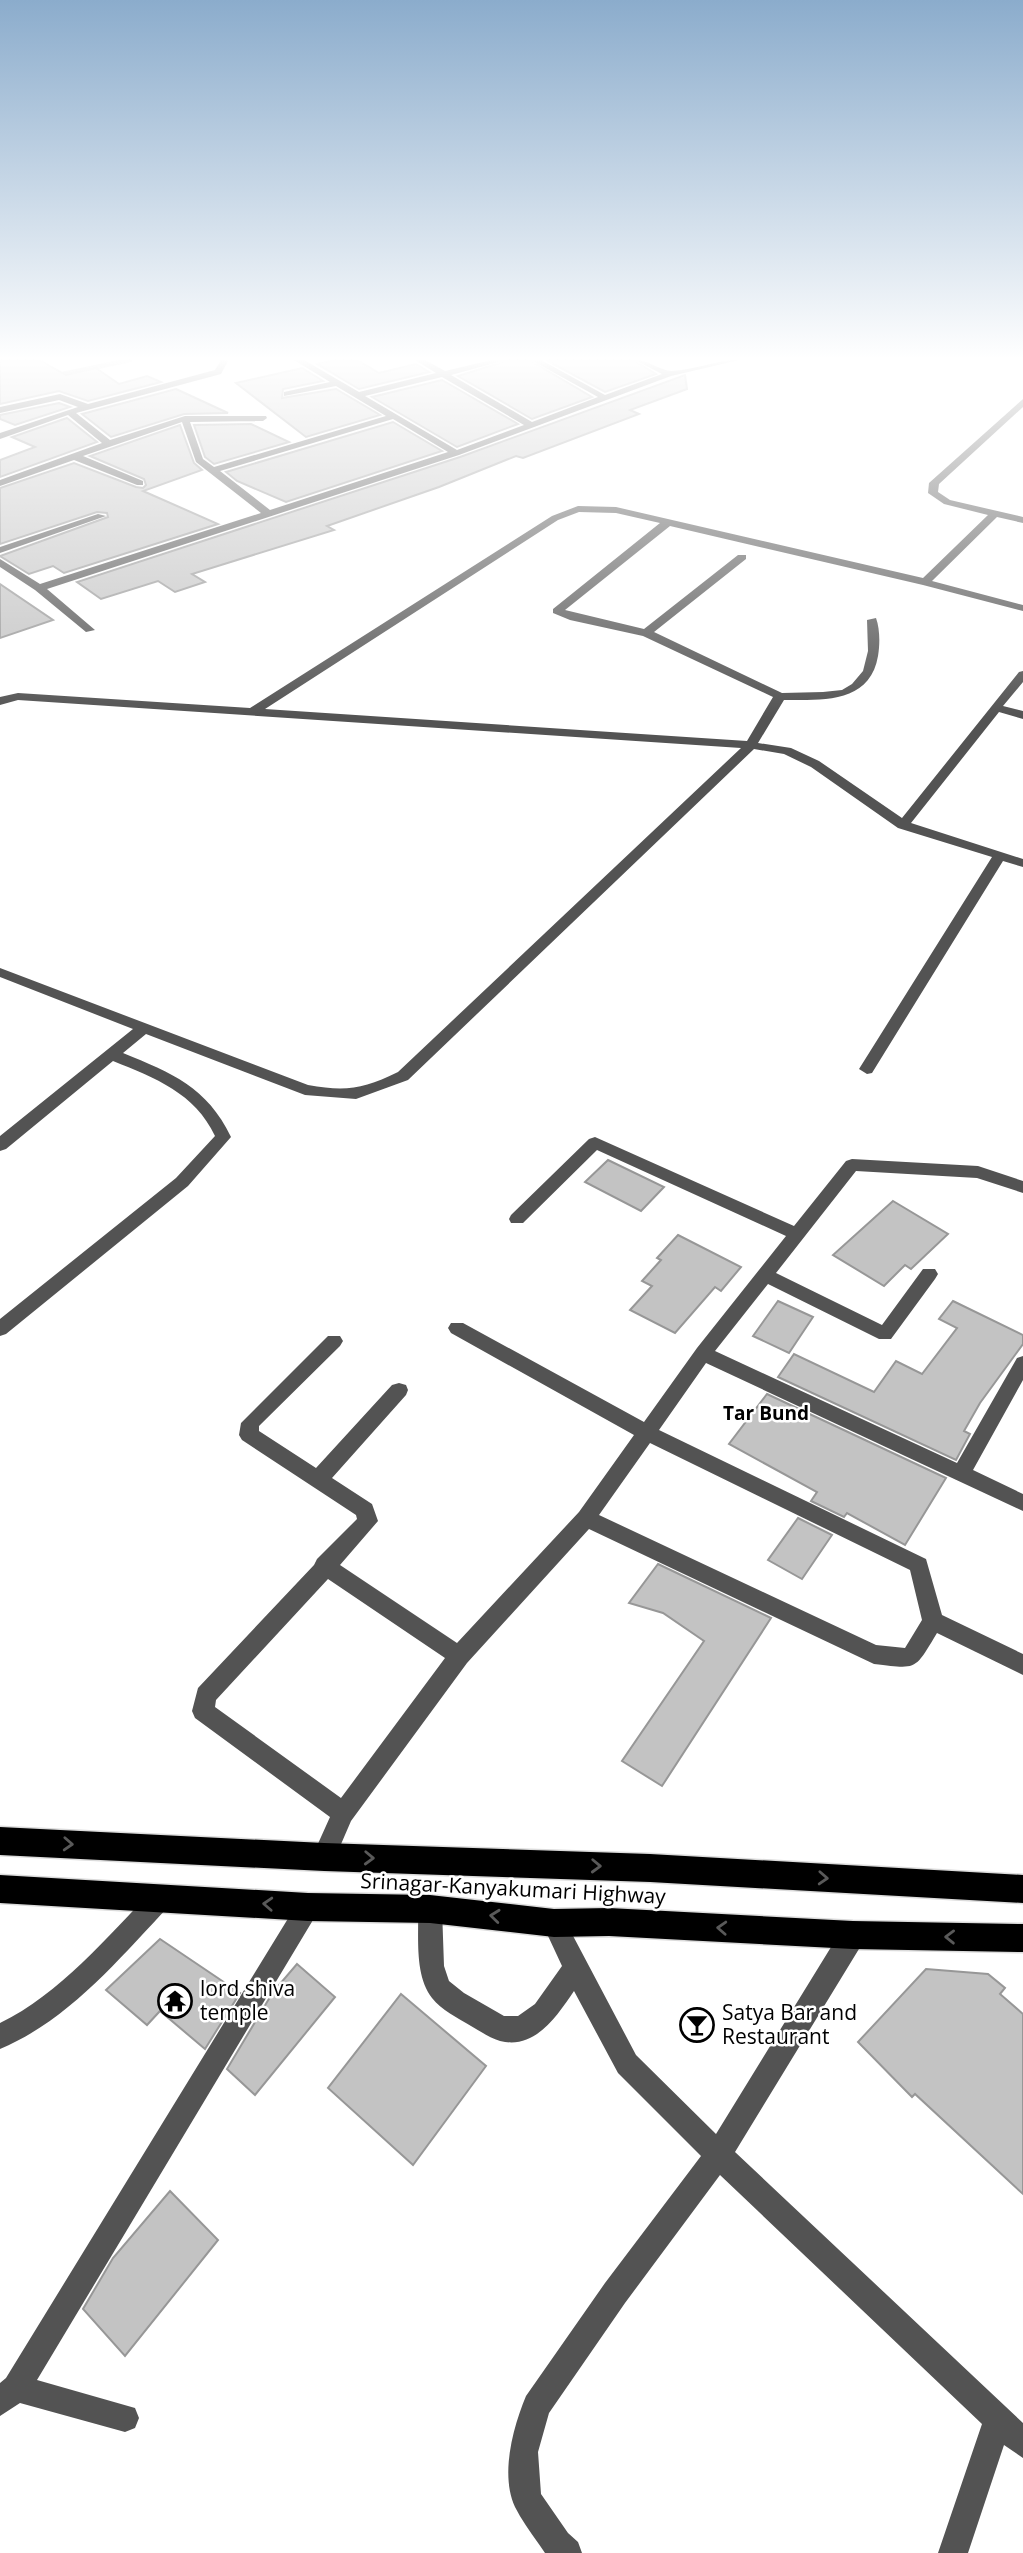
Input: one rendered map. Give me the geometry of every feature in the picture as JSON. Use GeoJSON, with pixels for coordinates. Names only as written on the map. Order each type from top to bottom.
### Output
{"type":"FeatureCollection","features":[{"type":"Feature","properties":{"kind":"highway","name":"Srinagar-Kanyakumari Highway"},"geometry":{"type":"LineString","coordinates":[[0,1841],[324,1857],[650,1868],[1023,1889]]}},
{"type":"Feature","properties":{"kind":"highway","name":"Srinagar-Kanyakumari Highway"},"geometry":{"type":"LineString","coordinates":[[0,1889],[308,1906],[429,1909],[554,1923],[609,1922],[853,1935],[1021,1940]]}},
{"type":"Feature","properties":{"kind":"street"},"geometry":{"type":"LineString","coordinates":[[133,479],[140,482]]}},
{"type":"Feature","properties":{"kind":"street"},"geometry":{"type":"LineString","coordinates":[[222,479],[269,514]]}},
{"type":"Feature","properties":{"kind":"street"},"geometry":{"type":"LineString","coordinates":[[39,588],[376,479]]}},
{"type":"Feature","properties":{"kind":"street"},"geometry":{"type":"LineString","coordinates":[[937,479],[934,482],[933,494],[947,502],[1017,516]]}},
{"type":"Feature","properties":{"kind":"street"},"geometry":{"type":"LineString","coordinates":[[252,712],[555,518],[578,509],[617,510],[1023,607]]}},
{"type":"Feature","properties":{"kind":"street"},"geometry":{"type":"LineString","coordinates":[[925,582],[995,513]]}},
{"type":"Feature","properties":{"kind":"street"},"geometry":{"type":"LineString","coordinates":[[0,550],[100,516]]}},
{"type":"Feature","properties":{"kind":"street"},"geometry":{"type":"LineString","coordinates":[[667,523],[557,611],[574,618],[646,633],[779,696],[845,693],[862,682],[873,662],[875,636],[872,620]]}},
{"type":"Feature","properties":{"kind":"street"},"geometry":{"type":"LineString","coordinates":[[646,633],[743,557]]}},
{"type":"Feature","properties":{"kind":"street"},"geometry":{"type":"LineString","coordinates":[[0,562],[39,588],[90,630]]}},
{"type":"Feature","properties":{"kind":"street"},"geometry":{"type":"LineString","coordinates":[[903,825],[1023,674]]}},
{"type":"Feature","properties":{"kind":"street"},"geometry":{"type":"LineString","coordinates":[[0,701],[18,696],[751,746],[787,751],[815,764],[903,825],[1023,863]]}},
{"type":"Feature","properties":{"kind":"street"},"geometry":{"type":"LineString","coordinates":[[0,972],[305,1090],[339,1096],[364,1095],[403,1076],[751,746],[779,696]]}},
{"type":"Feature","properties":{"kind":"street"},"geometry":{"type":"LineString","coordinates":[[996,709],[1023,715]]}},
{"type":"Feature","properties":{"kind":"street"},"geometry":{"type":"LineString","coordinates":[[867,1069],[999,856]]}},
{"type":"Feature","properties":{"kind":"street"},"geometry":{"type":"LineString","coordinates":[[0,1145],[144,1028]]}},
{"type":"Feature","properties":{"kind":"street"},"geometry":{"type":"LineString","coordinates":[[0,1329],[182,1181],[223,1137],[216,1118],[180,1083],[111,1055]]}},
{"type":"Feature","properties":{"kind":"street"},"geometry":{"type":"LineString","coordinates":[[517,1219],[595,1143],[797,1234]]}},
{"type":"Feature","properties":{"kind":"street"},"geometry":{"type":"LineString","coordinates":[[324,1857],[343,1813],[459,1656],[586,1518],[704,1353],[852,1165],[978,1171],[1023,1186]]}},
{"type":"Feature","properties":{"kind":"street"},"geometry":{"type":"LineString","coordinates":[[765,1275],[885,1334],[929,1274]]}},
{"type":"Feature","properties":{"kind":"street"},"geometry":{"type":"LineString","coordinates":[[457,1328],[648,1433],[919,1566],[933,1621],[910,1658],[874,1654],[586,1518]]}},
{"type":"Feature","properties":{"kind":"street"},"geometry":{"type":"LineString","coordinates":[[334,1341],[250,1423],[249,1436],[365,1510],[368,1521],[324,1565],[206,1695],[202,1711],[343,1813]]}},
{"type":"Feature","properties":{"kind":"street"},"geometry":{"type":"LineString","coordinates":[[704,1353],[1023,1503]]}},
{"type":"Feature","properties":{"kind":"street"},"geometry":{"type":"LineString","coordinates":[[961,1473],[1023,1363]]}},
{"type":"Feature","properties":{"kind":"street"},"geometry":{"type":"LineString","coordinates":[[318,1480],[399,1390]]}},
{"type":"Feature","properties":{"kind":"street"},"geometry":{"type":"LineString","coordinates":[[324,1565],[459,1656]]}},
{"type":"Feature","properties":{"kind":"street"},"geometry":{"type":"LineString","coordinates":[[933,1621],[1023,1665]]}},
{"type":"Feature","properties":{"kind":"street"},"geometry":{"type":"LineString","coordinates":[[0,2036],[57,1999],[99,1962],[161,1898]]}},
{"type":"Feature","properties":{"kind":"street"},"geometry":{"type":"LineString","coordinates":[[125,2418],[8,2395],[308,1906]]}},
{"type":"Feature","properties":{"kind":"street"},"geometry":{"type":"LineString","coordinates":[[429,1909],[432,1966],[440,1989],[455,2002],[500,2029],[522,2029],[544,2013],[575,1968]]}},
{"type":"Feature","properties":{"kind":"street"},"geometry":{"type":"LineString","coordinates":[[554,1923],[627,2064],[718,2155],[1023,2443]]}},
{"type":"Feature","properties":{"kind":"street"},"geometry":{"type":"LineString","coordinates":[[567,2553],[557,2544],[527,2499],[523,2452],[536,2406],[615,2293],[718,2155],[853,1935]]}},
{"type":"Feature","properties":{"kind":"street"},"geometry":{"type":"LineString","coordinates":[[953,2553],[998,2421]]}},
{"type":"Feature","properties":{"kind":"building"},"geometry":{"type":"Polygon","coordinates":[[[26,479],[116,479],[136,487],[143,488],[146,485],[144,479],[176,479],[143,491],[218,524],[64,573],[53,566],[29,574],[0,556],[108,517],[107,513],[97,512],[0,544],[0,488],[26,479]]]}},
{"type":"Feature","properties":{"kind":"building"},"geometry":{"type":"Polygon","coordinates":[[[235,479],[356,479],[286,502],[235,479]]]}},
{"type":"Feature","properties":{"kind":"building"},"geometry":{"type":"Polygon","coordinates":[[[392,479],[459,479],[327,526],[334,530],[192,574],[205,582],[175,592],[158,581],[101,599],[77,582],[392,479]]]}},
{"type":"Feature","properties":{"kind":"building"},"geometry":{"type":"Polygon","coordinates":[[[0,584],[53,620],[0,638],[0,584]]]}},
{"type":"Feature","properties":{"kind":"building"},"geometry":{"type":"Polygon","coordinates":[[[608,1160],[664,1187],[641,1211],[585,1182],[608,1160]]]}},
{"type":"Feature","properties":{"kind":"building"},"geometry":{"type":"Polygon","coordinates":[[[893,1201],[948,1234],[911,1269],[905,1265],[884,1286],[833,1255],[893,1201]]]}},
{"type":"Feature","properties":{"kind":"building"},"geometry":{"type":"Polygon","coordinates":[[[678,1235],[741,1267],[721,1291],[715,1287],[675,1333],[630,1310],[652,1286],[642,1281],[661,1260],[657,1258],[678,1235]]]}},
{"type":"Feature","properties":{"kind":"building"},"geometry":{"type":"Polygon","coordinates":[[[778,1301],[813,1317],[789,1353],[753,1336],[778,1301]]]}},
{"type":"Feature","properties":{"kind":"building"},"geometry":{"type":"Polygon","coordinates":[[[953,1301],[1023,1335],[1023,1344],[980,1403],[964,1431],[970,1434],[956,1460],[778,1377],[794,1354],[874,1392],[896,1361],[922,1374],[957,1328],[939,1319],[953,1301]]]}},
{"type":"Feature","properties":{"kind":"building"},"geometry":{"type":"Polygon","coordinates":[[[767,1394],[946,1478],[905,1545],[847,1513],[844,1517],[811,1501],[817,1492],[729,1444],[767,1394]]]}},
{"type":"Feature","properties":{"kind":"building"},"geometry":{"type":"Polygon","coordinates":[[[798,1518],[832,1535],[802,1579],[768,1560],[798,1518]]]}},
{"type":"Feature","properties":{"kind":"building"},"geometry":{"type":"Polygon","coordinates":[[[658,1564],[771,1618],[662,1786],[622,1761],[704,1641],[663,1613],[629,1603],[658,1564]]]}},
{"type":"Feature","properties":{"kind":"building","name":"lord shiva temple"},"geometry":{"type":"Polygon","coordinates":[[[160,1939],[240,1993],[205,2049],[160,2011],[147,2025],[106,1990],[160,1939]]]}},
{"type":"Feature","properties":{"kind":"building"},"geometry":{"type":"Polygon","coordinates":[[[297,1964],[335,1997],[255,2095],[227,2069],[273,1992],[297,1964]]]}},
{"type":"Feature","properties":{"kind":"building"},"geometry":{"type":"Polygon","coordinates":[[[926,1969],[988,1974],[1005,1988],[1000,1994],[1023,2014],[1023,2194],[915,2094],[912,2097],[858,2042],[926,1969]]]}},
{"type":"Feature","properties":{"kind":"building"},"geometry":{"type":"Polygon","coordinates":[[[401,1994],[486,2066],[413,2165],[328,2088],[401,1994]]]}},
{"type":"Feature","properties":{"kind":"building"},"geometry":{"type":"Polygon","coordinates":[[[170,2191],[218,2240],[125,2356],[83,2309],[113,2258],[170,2191]]]}},
{"type":"Feature","properties":{"kind":"place","name":"lord shiva temple"},"geometry":{"type":"Point","coordinates":[175,2001]}},
{"type":"Feature","properties":{"kind":"place","name":"Satya Bar and Restaurant"},"geometry":{"type":"Point","coordinates":[697,2025]}},
{"type":"Feature","properties":{"kind":"district","name":"Tar Bund"},"geometry":{"type":"Point","coordinates":[766,1413]}}]}
